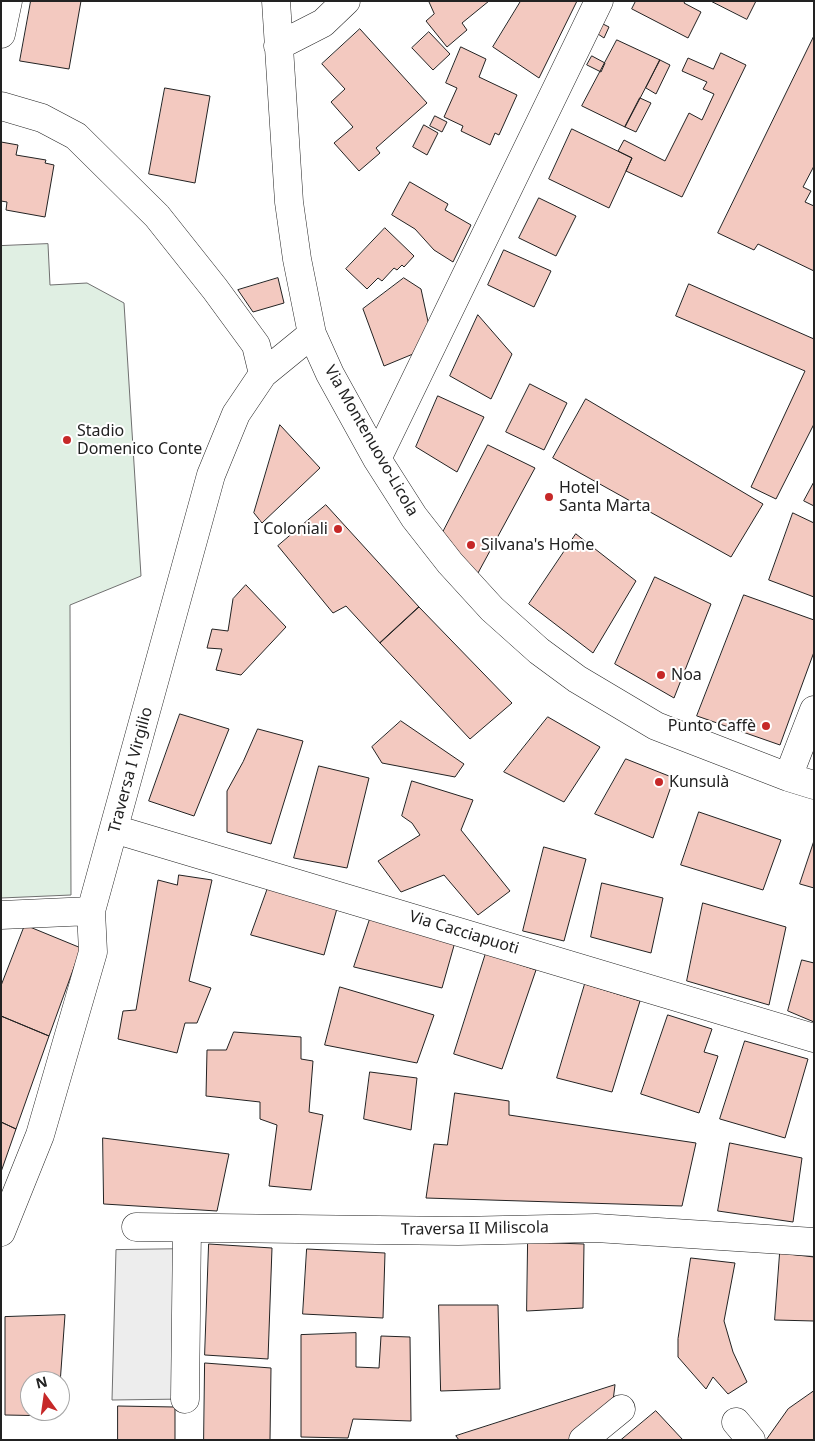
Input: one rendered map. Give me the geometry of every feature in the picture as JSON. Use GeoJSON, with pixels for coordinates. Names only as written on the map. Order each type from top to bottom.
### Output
{"type":"FeatureCollection","features":[{"type":"Feature","properties":{"kind":"street"},"geometry":{"type":"LineString","coordinates":[[1,34],[8,1]]}},
{"type":"Feature","properties":{"kind":"street","name":"Via Montenuovo-Licola"},"geometry":{"type":"LineString","coordinates":[[276,1],[288,202],[312,334],[330,374],[377,459],[414,517],[450,562],[492,609],[539,651],[577,679],[656,726],[788,777],[814,785]]}},
{"type":"Feature","properties":{"kind":"street"},"geometry":{"type":"LineString","coordinates":[[278,46],[323,23],[346,1]]}},
{"type":"Feature","properties":{"kind":"street"},"geometry":{"type":"LineString","coordinates":[[377,459],[599,1]]}},
{"type":"Feature","properties":{"kind":"street"},"geometry":{"type":"LineString","coordinates":[[1,106],[42,118],[76,136],[157,216],[215,289],[256,345],[263,374]]}},
{"type":"Feature","properties":{"kind":"street","name":"Traversa I Virgilio"},"geometry":{"type":"LineString","coordinates":[[1,1232],[40,1135],[93,952],[91,911],[211,475],[236,414],[263,374],[312,334]]}},
{"type":"Feature","properties":{"kind":"street"},"geometry":{"type":"LineString","coordinates":[[788,777],[814,710]]}},
{"type":"Feature","properties":{"kind":"street","name":"Via Cacciapuoti"},"geometry":{"type":"LineString","coordinates":[[114,829],[814,1038]]}},
{"type":"Feature","properties":{"kind":"street"},"geometry":{"type":"LineString","coordinates":[[1,915],[91,911]]}},
{"type":"Feature","properties":{"kind":"street","name":"Traversa II Miliscola"},"geometry":{"type":"LineString","coordinates":[[136,1227],[458,1231],[596,1228],[814,1242]]}},
{"type":"Feature","properties":{"kind":"street"},"geometry":{"type":"LineString","coordinates":[[185,1399],[187,1228]]}},
{"type":"Feature","properties":{"kind":"street"},"geometry":{"type":"LineString","coordinates":[[583,1440],[621,1409]]}},
{"type":"Feature","properties":{"kind":"green space","name":"Stadio Domenico Conte"},"geometry":{"type":"Polygon","coordinates":[[[48,244],[50,285],[87,283],[124,303],[141,576],[70,605],[71,895],[1,898],[1,246],[48,244]]]}},
{"type":"Feature","properties":{"kind":"shaded area"},"geometry":{"type":"Polygon","coordinates":[[[187,1249],[185,1399],[112,1400],[116,1250],[187,1249]]]}},
{"type":"Feature","properties":{"kind":"building"},"geometry":{"type":"Polygon","coordinates":[[[31,1],[81,1],[69,69],[20,61],[31,1]]]}},
{"type":"Feature","properties":{"kind":"building"},"geometry":{"type":"Polygon","coordinates":[[[429,1],[489,1],[462,23],[467,30],[447,47],[426,21],[434,14],[429,1]]]}},
{"type":"Feature","properties":{"kind":"building"},"geometry":{"type":"Polygon","coordinates":[[[521,1],[577,1],[539,78],[493,47],[521,1]]]}},
{"type":"Feature","properties":{"kind":"building"},"geometry":{"type":"Polygon","coordinates":[[[636,1],[685,1],[684,3],[701,12],[688,38],[632,9],[636,1]]]}},
{"type":"Feature","properties":{"kind":"building"},"geometry":{"type":"Polygon","coordinates":[[[711,1],[756,1],[747,19],[711,1]]]}},
{"type":"Feature","properties":{"kind":"building"},"geometry":{"type":"Polygon","coordinates":[[[603,24],[609,27],[604,38],[598,34],[603,24]]]}},
{"type":"Feature","properties":{"kind":"building"},"geometry":{"type":"Polygon","coordinates":[[[360,29],[427,103],[376,148],[380,153],[359,171],[334,143],[353,127],[331,102],[345,89],[322,64],[360,29]]]}},
{"type":"Feature","properties":{"kind":"building"},"geometry":{"type":"Polygon","coordinates":[[[429,32],[450,54],[433,70],[412,48],[429,32]]]}},
{"type":"Feature","properties":{"kind":"building"},"geometry":{"type":"Polygon","coordinates":[[[814,36],[814,166],[803,187],[811,191],[805,202],[814,206],[814,271],[758,244],[754,250],[718,233],[814,36]]]}},
{"type":"Feature","properties":{"kind":"building"},"geometry":{"type":"Polygon","coordinates":[[[617,40],[660,60],[625,127],[582,106],[617,40]]]}},
{"type":"Feature","properties":{"kind":"building"},"geometry":{"type":"Polygon","coordinates":[[[461,47],[486,59],[479,77],[517,95],[499,135],[495,133],[490,145],[461,131],[463,126],[444,117],[457,88],[446,83],[461,47]]]}},
{"type":"Feature","properties":{"kind":"building"},"geometry":{"type":"Polygon","coordinates":[[[721,53],[746,65],[682,197],[626,171],[632,158],[618,151],[624,140],[665,161],[689,113],[702,120],[714,94],[703,89],[707,82],[682,71],[688,58],[713,69],[721,53]]]}},
{"type":"Feature","properties":{"kind":"building"},"geometry":{"type":"Polygon","coordinates":[[[592,56],[605,63],[601,72],[587,65],[592,56]]]}},
{"type":"Feature","properties":{"kind":"building"},"geometry":{"type":"Polygon","coordinates":[[[660,60],[670,65],[656,94],[646,88],[660,60]]]}},
{"type":"Feature","properties":{"kind":"building"},"geometry":{"type":"Polygon","coordinates":[[[165,88],[210,96],[195,183],[149,174],[165,88]]]}},
{"type":"Feature","properties":{"kind":"building"},"geometry":{"type":"Polygon","coordinates":[[[640,98],[651,103],[636,132],[625,127],[640,98]]]}},
{"type":"Feature","properties":{"kind":"building"},"geometry":{"type":"Polygon","coordinates":[[[435,116],[447,122],[442,132],[430,126],[435,116]]]}},
{"type":"Feature","properties":{"kind":"building"},"geometry":{"type":"Polygon","coordinates":[[[424,125],[438,133],[427,155],[413,147],[424,125]]]}},
{"type":"Feature","properties":{"kind":"building"},"geometry":{"type":"Polygon","coordinates":[[[572,129],[632,158],[609,208],[549,179],[572,129]]]}},
{"type":"Feature","properties":{"kind":"building"},"geometry":{"type":"Polygon","coordinates":[[[1,142],[18,145],[16,155],[46,160],[45,163],[54,165],[45,217],[6,210],[7,202],[1,201],[1,142]]]}},
{"type":"Feature","properties":{"kind":"building"},"geometry":{"type":"Polygon","coordinates":[[[410,182],[448,204],[445,210],[471,225],[453,262],[434,250],[415,229],[392,215],[410,182]]]}},
{"type":"Feature","properties":{"kind":"building"},"geometry":{"type":"Polygon","coordinates":[[[539,198],[576,216],[556,256],[519,238],[539,198]]]}},
{"type":"Feature","properties":{"kind":"building"},"geometry":{"type":"Polygon","coordinates":[[[385,228],[414,256],[404,267],[402,265],[397,270],[394,268],[382,281],[378,278],[367,289],[346,269],[385,228]]]}},
{"type":"Feature","properties":{"kind":"building"},"geometry":{"type":"Polygon","coordinates":[[[504,250],[551,271],[534,307],[488,285],[504,250]]]}},
{"type":"Feature","properties":{"kind":"building"},"geometry":{"type":"Polygon","coordinates":[[[278,278],[284,303],[253,312],[238,290],[278,278]]]}},
{"type":"Feature","properties":{"kind":"building"},"geometry":{"type":"Polygon","coordinates":[[[404,278],[421,289],[429,326],[413,354],[384,366],[363,309],[404,278]]]}},
{"type":"Feature","properties":{"kind":"building"},"geometry":{"type":"Polygon","coordinates":[[[689,284],[814,339],[814,424],[776,499],[751,487],[805,371],[676,316],[689,284]]]}},
{"type":"Feature","properties":{"kind":"building"},"geometry":{"type":"Polygon","coordinates":[[[478,315],[512,354],[491,399],[450,376],[478,315]]]}},
{"type":"Feature","properties":{"kind":"building"},"geometry":{"type":"Polygon","coordinates":[[[530,384],[567,403],[544,450],[506,432],[530,384]]]}},
{"type":"Feature","properties":{"kind":"building"},"geometry":{"type":"Polygon","coordinates":[[[438,396],[484,417],[457,472],[416,447],[438,396]]]}},
{"type":"Feature","properties":{"kind":"building"},"geometry":{"type":"Polygon","coordinates":[[[586,399],[763,504],[731,557],[553,458],[586,399]]]}},
{"type":"Feature","properties":{"kind":"building"},"geometry":{"type":"Polygon","coordinates":[[[280,425],[320,468],[262,523],[254,513],[280,425]]]}},
{"type":"Feature","properties":{"kind":"building"},"geometry":{"type":"Polygon","coordinates":[[[488,445],[535,468],[478,573],[441,536],[488,445]]]}},
{"type":"Feature","properties":{"kind":"building"},"geometry":{"type":"Polygon","coordinates":[[[814,482],[814,506],[804,501],[814,482]]]}},
{"type":"Feature","properties":{"kind":"building"},"geometry":{"type":"Polygon","coordinates":[[[326,505],[419,607],[380,643],[346,606],[333,613],[278,546],[326,505]]]}},
{"type":"Feature","properties":{"kind":"building"},"geometry":{"type":"Polygon","coordinates":[[[793,513],[814,523],[814,597],[769,580],[793,513]]]}},
{"type":"Feature","properties":{"kind":"building"},"geometry":{"type":"Polygon","coordinates":[[[576,534],[636,581],[593,653],[529,604],[576,534]]]}},
{"type":"Feature","properties":{"kind":"building"},"geometry":{"type":"Polygon","coordinates":[[[655,577],[711,604],[674,698],[615,664],[655,577]]]}},
{"type":"Feature","properties":{"kind":"building"},"geometry":{"type":"Polygon","coordinates":[[[246,585],[286,627],[241,675],[216,670],[222,649],[207,648],[212,629],[228,631],[233,599],[246,585]]]}},
{"type":"Feature","properties":{"kind":"building"},"geometry":{"type":"Polygon","coordinates":[[[744,595],[814,620],[814,652],[780,745],[697,716],[744,595]]]}},
{"type":"Feature","properties":{"kind":"building"},"geometry":{"type":"Polygon","coordinates":[[[419,607],[512,703],[470,739],[380,643],[419,607]]]}},
{"type":"Feature","properties":{"kind":"building"},"geometry":{"type":"Polygon","coordinates":[[[180,714],[229,729],[194,816],[149,801],[180,714]]]}},
{"type":"Feature","properties":{"kind":"building"},"geometry":{"type":"Polygon","coordinates":[[[548,717],[600,747],[564,802],[504,772],[548,717]]]}},
{"type":"Feature","properties":{"kind":"building"},"geometry":{"type":"Polygon","coordinates":[[[401,721],[464,764],[455,777],[382,763],[372,747],[401,721]]]}},
{"type":"Feature","properties":{"kind":"building"},"geometry":{"type":"Polygon","coordinates":[[[258,729],[303,741],[271,844],[227,832],[227,791],[258,729]]]}},
{"type":"Feature","properties":{"kind":"building"},"geometry":{"type":"Polygon","coordinates":[[[626,759],[674,778],[653,838],[595,814],[626,759]]]}},
{"type":"Feature","properties":{"kind":"building"},"geometry":{"type":"Polygon","coordinates":[[[319,766],[369,778],[347,868],[294,858],[319,766]]]}},
{"type":"Feature","properties":{"kind":"building"},"geometry":{"type":"Polygon","coordinates":[[[412,781],[473,800],[461,830],[510,891],[478,915],[444,875],[401,892],[378,861],[420,835],[412,823],[402,816],[412,781]]]}},
{"type":"Feature","properties":{"kind":"building"},"geometry":{"type":"Polygon","coordinates":[[[699,812],[781,840],[763,890],[681,865],[699,812]]]}},
{"type":"Feature","properties":{"kind":"building"},"geometry":{"type":"Polygon","coordinates":[[[814,841],[814,888],[800,884],[814,841]]]}},
{"type":"Feature","properties":{"kind":"building"},"geometry":{"type":"Polygon","coordinates":[[[544,847],[586,859],[564,941],[523,931],[544,847]]]}},
{"type":"Feature","properties":{"kind":"building"},"geometry":{"type":"Polygon","coordinates":[[[179,875],[212,880],[189,981],[211,988],[197,1023],[185,1023],[177,1053],[118,1039],[123,1011],[136,1010],[158,880],[177,885],[179,875]]]}},
{"type":"Feature","properties":{"kind":"building"},"geometry":{"type":"Polygon","coordinates":[[[602,883],[663,898],[651,953],[591,937],[602,883]]]}},
{"type":"Feature","properties":{"kind":"building"},"geometry":{"type":"Polygon","coordinates":[[[269,885],[338,905],[324,955],[251,935],[269,885]]]}},
{"type":"Feature","properties":{"kind":"building"},"geometry":{"type":"Polygon","coordinates":[[[703,903],[786,927],[769,1005],[687,981],[703,903]]]}},
{"type":"Feature","properties":{"kind":"building"},"geometry":{"type":"Polygon","coordinates":[[[370,919],[455,942],[442,988],[354,967],[370,919]]]}},
{"type":"Feature","properties":{"kind":"building"},"geometry":{"type":"Polygon","coordinates":[[[25,925],[81,948],[49,1036],[1,1016],[1,986],[25,925]]]}},
{"type":"Feature","properties":{"kind":"building"},"geometry":{"type":"Polygon","coordinates":[[[486,953],[536,970],[502,1069],[454,1054],[486,953]]]}},
{"type":"Feature","properties":{"kind":"building"},"geometry":{"type":"Polygon","coordinates":[[[802,960],[814,963],[814,1022],[788,1011],[802,960]]]}},
{"type":"Feature","properties":{"kind":"building"},"geometry":{"type":"Polygon","coordinates":[[[585,984],[640,1001],[612,1092],[557,1078],[585,984]]]}},
{"type":"Feature","properties":{"kind":"building"},"geometry":{"type":"Polygon","coordinates":[[[340,987],[434,1015],[417,1063],[325,1045],[340,987]]]}},
{"type":"Feature","properties":{"kind":"building"},"geometry":{"type":"Polygon","coordinates":[[[668,1015],[712,1029],[704,1052],[718,1056],[699,1113],[641,1094],[668,1015]]]}},
{"type":"Feature","properties":{"kind":"building"},"geometry":{"type":"Polygon","coordinates":[[[1,1016],[49,1036],[16,1129],[1,1122],[1,1016]]]}},
{"type":"Feature","properties":{"kind":"building"},"geometry":{"type":"Polygon","coordinates":[[[234,1032],[301,1037],[301,1059],[313,1061],[309,1112],[323,1115],[311,1190],[269,1186],[277,1125],[260,1119],[260,1102],[206,1096],[207,1050],[226,1050],[234,1032]]]}},
{"type":"Feature","properties":{"kind":"building"},"geometry":{"type":"Polygon","coordinates":[[[745,1041],[808,1059],[785,1138],[720,1119],[745,1041]]]}},
{"type":"Feature","properties":{"kind":"building"},"geometry":{"type":"Polygon","coordinates":[[[370,1072],[417,1078],[411,1130],[364,1119],[370,1072]]]}},
{"type":"Feature","properties":{"kind":"building"},"geometry":{"type":"Polygon","coordinates":[[[455,1093],[509,1101],[509,1115],[696,1143],[682,1206],[426,1198],[434,1144],[447,1145],[455,1093]]]}},
{"type":"Feature","properties":{"kind":"building"},"geometry":{"type":"Polygon","coordinates":[[[1,1122],[16,1129],[1,1172],[1,1122]]]}},
{"type":"Feature","properties":{"kind":"building"},"geometry":{"type":"Polygon","coordinates":[[[103,1138],[229,1154],[217,1211],[104,1204],[103,1138]]]}},
{"type":"Feature","properties":{"kind":"building"},"geometry":{"type":"Polygon","coordinates":[[[730,1143],[802,1158],[793,1222],[718,1211],[730,1143]]]}},
{"type":"Feature","properties":{"kind":"building"},"geometry":{"type":"Polygon","coordinates":[[[528,1242],[584,1244],[583,1308],[527,1311],[528,1242]]]}},
{"type":"Feature","properties":{"kind":"building"},"geometry":{"type":"Polygon","coordinates":[[[209,1244],[272,1248],[268,1359],[205,1355],[209,1244]]]}},
{"type":"Feature","properties":{"kind":"building"},"geometry":{"type":"Polygon","coordinates":[[[307,1249],[385,1253],[383,1318],[303,1314],[307,1249]]]}},
{"type":"Feature","properties":{"kind":"building"},"geometry":{"type":"Polygon","coordinates":[[[780,1253],[814,1257],[814,1321],[775,1320],[780,1253]]]}},
{"type":"Feature","properties":{"kind":"building"},"geometry":{"type":"Polygon","coordinates":[[[691,1258],[735,1263],[724,1321],[733,1352],[747,1382],[728,1394],[713,1377],[706,1389],[678,1357],[678,1339],[691,1258]]]}},
{"type":"Feature","properties":{"kind":"building"},"geometry":{"type":"Polygon","coordinates":[[[439,1305],[498,1305],[500,1389],[441,1391],[439,1305]]]}},
{"type":"Feature","properties":{"kind":"building"},"geometry":{"type":"Polygon","coordinates":[[[65,1315],[61,1371],[20,1371],[20,1415],[5,1415],[5,1317],[65,1315]]]}},
{"type":"Feature","properties":{"kind":"building"},"geometry":{"type":"Polygon","coordinates":[[[356,1333],[356,1367],[379,1368],[381,1336],[410,1337],[411,1421],[353,1419],[348,1438],[301,1437],[301,1335],[356,1333]]]}},
{"type":"Feature","properties":{"kind":"building"},"geometry":{"type":"Polygon","coordinates":[[[205,1363],[271,1368],[270,1440],[204,1440],[205,1363]]]}},
{"type":"Feature","properties":{"kind":"building"},"geometry":{"type":"Polygon","coordinates":[[[615,1385],[613,1401],[569,1440],[459,1440],[456,1436],[615,1385]]]}},
{"type":"Feature","properties":{"kind":"building"},"geometry":{"type":"Polygon","coordinates":[[[814,1391],[814,1440],[766,1440],[788,1409],[814,1391]]]}},
{"type":"Feature","properties":{"kind":"building"},"geometry":{"type":"Polygon","coordinates":[[[118,1406],[175,1407],[175,1440],[118,1440],[118,1406]]]}},
{"type":"Feature","properties":{"kind":"building"},"geometry":{"type":"Polygon","coordinates":[[[656,1411],[683,1440],[621,1440],[656,1411]]]}},
{"type":"Feature","properties":{"kind":"place","name":"Stadio Domenico Conte"},"geometry":{"type":"Point","coordinates":[67,440]}},
{"type":"Feature","properties":{"kind":"place","name":"Hotel Santa Marta"},"geometry":{"type":"Point","coordinates":[549,497]}},
{"type":"Feature","properties":{"kind":"place","name":"I Coloniali"},"geometry":{"type":"Point","coordinates":[338,529]}},
{"type":"Feature","properties":{"kind":"place","name":"Silvana's Home"},"geometry":{"type":"Point","coordinates":[471,545]}},
{"type":"Feature","properties":{"kind":"place","name":"Noa"},"geometry":{"type":"Point","coordinates":[661,675]}},
{"type":"Feature","properties":{"kind":"place","name":"Punto Caffè"},"geometry":{"type":"Point","coordinates":[766,726]}},
{"type":"Feature","properties":{"kind":"place","name":"Kunsulà"},"geometry":{"type":"Point","coordinates":[659,782]}}]}
